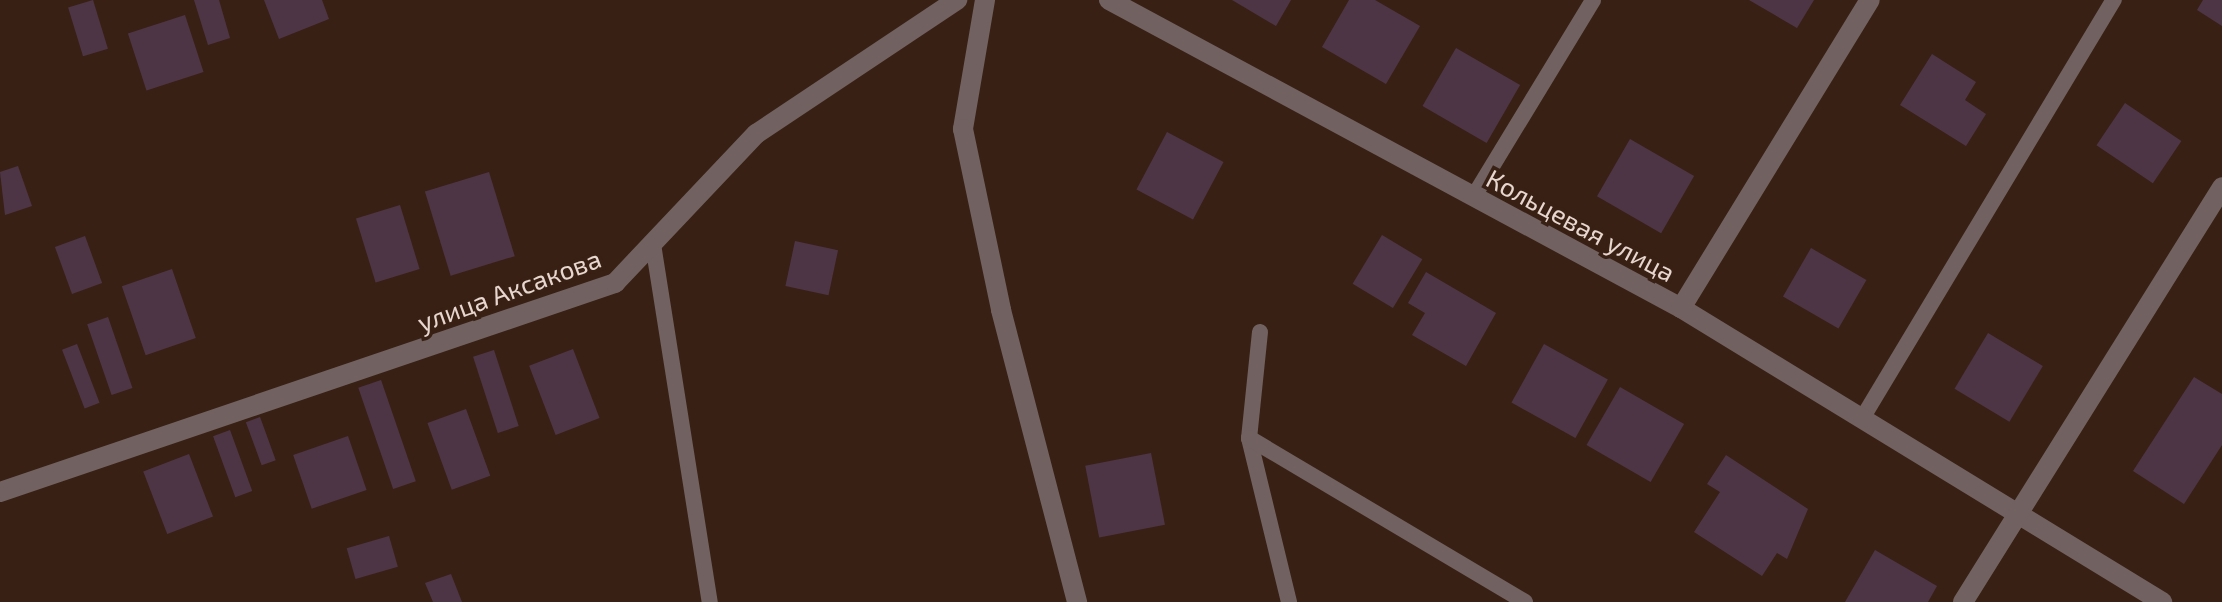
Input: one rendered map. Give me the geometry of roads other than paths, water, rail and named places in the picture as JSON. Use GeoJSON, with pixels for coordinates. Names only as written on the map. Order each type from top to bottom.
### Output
{"type":"FeatureCollection","features":[{"type":"Feature","properties":{"kind":"street","name":"улица Аксакова"},"geometry":{"type":"LineString","coordinates":[[0,492],[615,283],[756,134],[957,0]]}},
{"type":"Feature","properties":{"kind":"street"},"geometry":{"type":"LineString","coordinates":[[985,0],[963,129],[1001,310],[1077,602]]}},
{"type":"Feature","properties":{"kind":"street","name":"Кольцевая улица"},"geometry":{"type":"LineString","coordinates":[[1109,0],[1681,308],[2019,511],[2162,602]]}},
{"type":"Feature","properties":{"kind":"street"},"geometry":{"type":"LineString","coordinates":[[1681,308],[1870,0]]}},
{"type":"Feature","properties":{"kind":"street"},"geometry":{"type":"LineString","coordinates":[[1963,602],[2222,187]]}},
{"type":"Feature","properties":{"kind":"lane"},"geometry":{"type":"LineString","coordinates":[[1474,196],[1593,0]]}},
{"type":"Feature","properties":{"kind":"lane"},"geometry":{"type":"LineString","coordinates":[[1863,417],[2114,0]]}},
{"type":"Feature","properties":{"kind":"lane"},"geometry":{"type":"LineString","coordinates":[[653,244],[710,602]]}},
{"type":"Feature","properties":{"kind":"lane"},"geometry":{"type":"LineString","coordinates":[[1260,332],[1249,438],[1289,602]]}},
{"type":"Feature","properties":{"kind":"lane"},"geometry":{"type":"LineString","coordinates":[[1249,438],[1525,602]]}}]}
